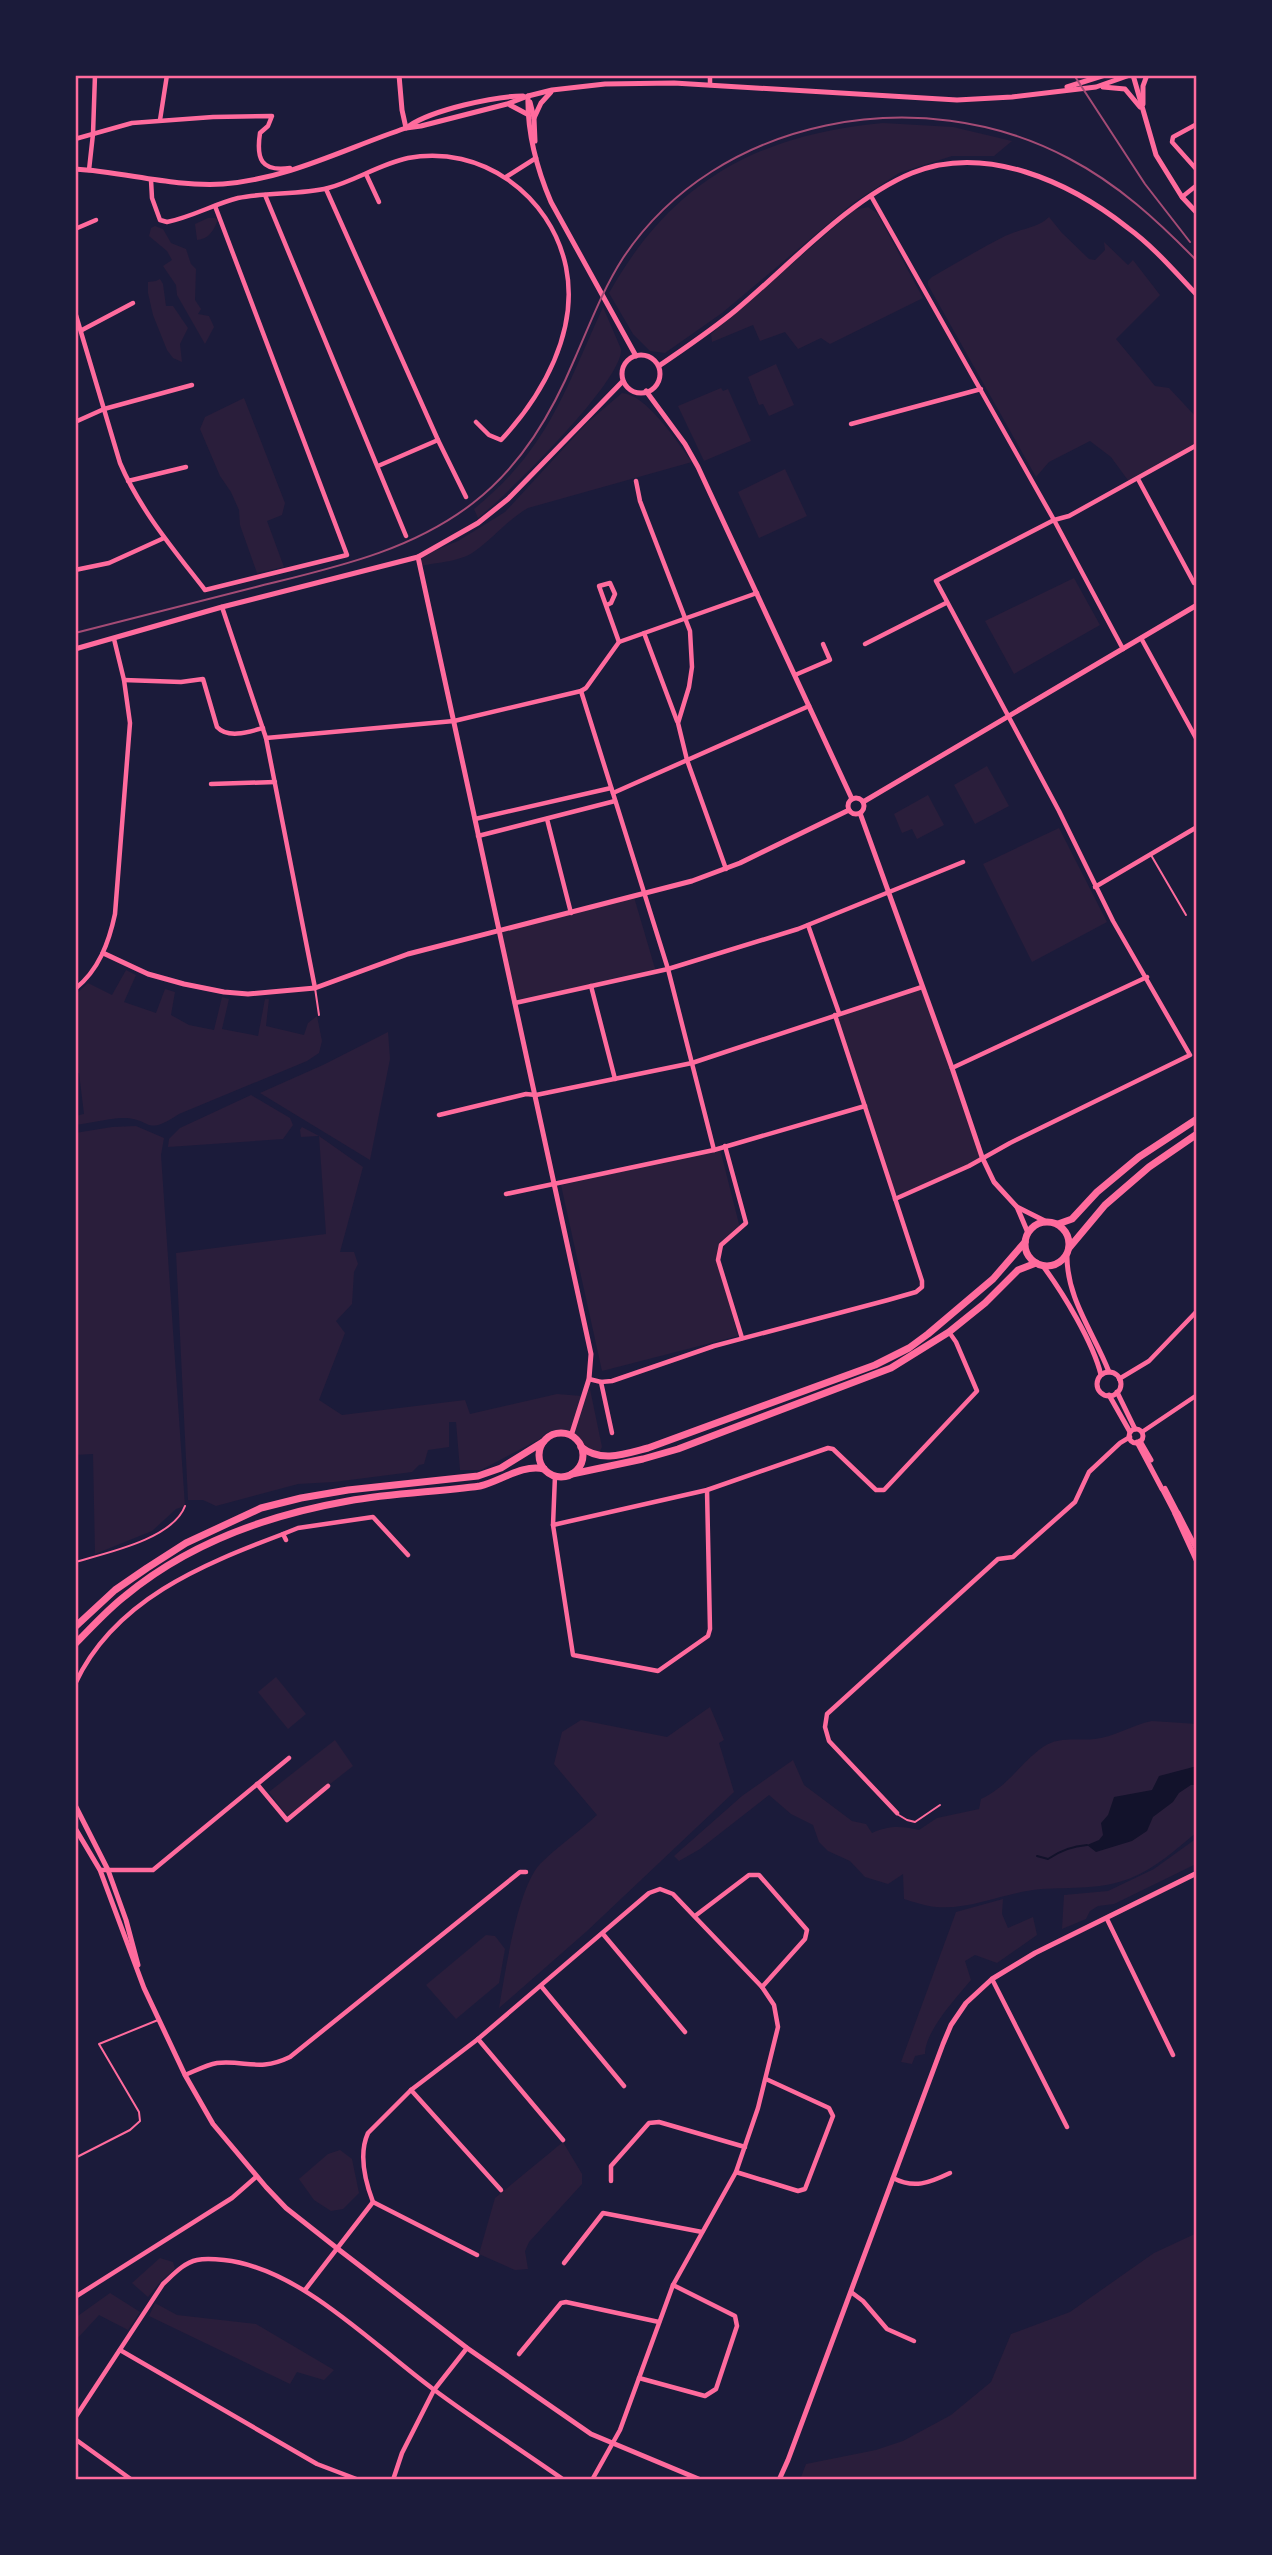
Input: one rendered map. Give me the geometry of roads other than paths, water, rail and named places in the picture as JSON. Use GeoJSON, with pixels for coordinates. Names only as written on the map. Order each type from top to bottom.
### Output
{"type":"FeatureCollection","features":[{"type":"Feature","properties":{"kind":"highway"},"geometry":{"type":"LineString","coordinates":[[75,1627],[115,1590],[186,1543],[261,1508],[301,1497],[348,1490],[478,1476],[501,1468],[554,1434],[571,1436],[586,1451],[601,1456],[648,1448],[815,1388],[891,1357],[909,1348],[1000,1272],[1025,1242],[1032,1227],[1045,1221],[1058,1224],[1072,1219],[1097,1192],[1139,1157],[1197,1119]]}},
{"type":"Feature","properties":{"kind":"highway"},"geometry":{"type":"LineString","coordinates":[[75,1644],[125,1596],[149,1578],[189,1553],[264,1521],[349,1500],[480,1486],[529,1468],[544,1469],[555,1476],[643,1459],[767,1416],[891,1368],[949,1332],[985,1303],[1018,1270],[1039,1264],[1057,1264],[1105,1205],[1149,1167],[1197,1134]]}},
{"type":"Feature","properties":{"kind":"highway"},"geometry":{"type":"LineString","coordinates":[[1058,1224],[1069,1236],[1068,1251]]}},
{"type":"Feature","properties":{"kind":"highway"},"geometry":{"type":"LineString","coordinates":[[1025,1242],[1027,1254],[1039,1264]]}},
{"type":"Feature","properties":{"kind":"highway"},"geometry":{"type":"LineString","coordinates":[[543,1442],[539,1459],[544,1469]]}},
{"type":"Feature","properties":{"kind":"highway"},"geometry":{"type":"LineString","coordinates":[[572,1474],[580,1465],[581,1447]]}},
{"type":"Feature","properties":{"kind":"street"},"geometry":{"type":"LineString","coordinates":[[89,170],[95,75]]}},
{"type":"Feature","properties":{"kind":"street"},"geometry":{"type":"LineString","coordinates":[[160,120],[167,75]]}},
{"type":"Feature","properties":{"kind":"street"},"geometry":{"type":"LineString","coordinates":[[399,75],[406,128]]}},
{"type":"Feature","properties":{"kind":"street"},"geometry":{"type":"LineString","coordinates":[[710,75],[710,85]]}},
{"type":"Feature","properties":{"kind":"street"},"geometry":{"type":"LineString","coordinates":[[1050,92],[1105,75]]}},
{"type":"Feature","properties":{"kind":"street"},"geometry":{"type":"LineString","coordinates":[[1096,87],[1132,75],[1156,155],[1182,197],[1197,213]]}},
{"type":"Feature","properties":{"kind":"street"},"geometry":{"type":"LineString","coordinates":[[1143,111],[1143,86],[1147,75]]}},
{"type":"Feature","properties":{"kind":"street"},"geometry":{"type":"LineString","coordinates":[[406,128],[421,127],[552,90],[628,83],[710,85],[957,100],[1113,86],[1125,89],[1143,111]]}},
{"type":"Feature","properties":{"kind":"street"},"geometry":{"type":"LineString","coordinates":[[534,118],[541,103],[552,90]]}},
{"type":"Feature","properties":{"kind":"street"},"geometry":{"type":"LineString","coordinates":[[75,169],[200,184],[224,184],[263,178],[301,167],[406,128],[431,114],[506,96],[528,96]]}},
{"type":"Feature","properties":{"kind":"street"},"geometry":{"type":"LineString","coordinates":[[528,96],[527,114],[541,179],[636,356]]}},
{"type":"Feature","properties":{"kind":"street"},"geometry":{"type":"LineString","coordinates":[[528,96],[534,118],[536,158]]}},
{"type":"Feature","properties":{"kind":"street"},"geometry":{"type":"LineString","coordinates":[[507,104],[514,105],[527,114]]}},
{"type":"Feature","properties":{"kind":"street"},"geometry":{"type":"LineString","coordinates":[[75,139],[132,123],[272,116],[268,126],[260,134],[259,158],[274,170],[301,167]]}},
{"type":"Feature","properties":{"kind":"street"},"geometry":{"type":"LineString","coordinates":[[1197,124],[1173,137],[1172,142],[1197,170]]}},
{"type":"Feature","properties":{"kind":"street"},"geometry":{"type":"LineString","coordinates":[[151,180],[154,210],[164,222],[232,200],[326,189],[404,159],[424,156],[464,161],[505,177],[530,198],[554,232],[569,282],[568,314],[562,341],[549,371],[520,420],[501,440],[489,435],[476,422]]}},
{"type":"Feature","properties":{"kind":"street"},"geometry":{"type":"LineString","coordinates":[[505,177],[536,158]]}},
{"type":"Feature","properties":{"kind":"street"},"geometry":{"type":"LineString","coordinates":[[659,366],[736,310],[871,197],[911,173],[951,163],[986,162],[1056,184],[1126,226],[1155,251],[1197,295]]}},
{"type":"Feature","properties":{"kind":"street"},"geometry":{"type":"LineString","coordinates":[[366,174],[379,202]]}},
{"type":"Feature","properties":{"kind":"street"},"geometry":{"type":"LineString","coordinates":[[1182,197],[1197,185]]}},
{"type":"Feature","properties":{"kind":"street"},"geometry":{"type":"LineString","coordinates":[[326,189],[466,497]]}},
{"type":"Feature","properties":{"kind":"street"},"geometry":{"type":"LineString","coordinates":[[265,195],[406,536]]}},
{"type":"Feature","properties":{"kind":"street"},"geometry":{"type":"LineString","coordinates":[[871,197],[981,389],[1123,649]]}},
{"type":"Feature","properties":{"kind":"street"},"geometry":{"type":"LineString","coordinates":[[75,312],[120,463],[128,481],[164,538],[205,590],[346,555],[215,206]]}},
{"type":"Feature","properties":{"kind":"street"},"geometry":{"type":"LineString","coordinates":[[75,229],[96,220]]}},
{"type":"Feature","properties":{"kind":"street"},"geometry":{"type":"LineString","coordinates":[[82,330],[134,303]]}},
{"type":"Feature","properties":{"kind":"street"},"geometry":{"type":"LineString","coordinates":[[643,355],[659,366],[660,376],[654,388],[634,392],[623,381],[625,363],[636,356],[643,355]]}},
{"type":"Feature","properties":{"kind":"street"},"geometry":{"type":"LineString","coordinates":[[75,649],[222,607],[418,557],[478,523],[508,499],[623,381]]}},
{"type":"Feature","properties":{"kind":"street"},"geometry":{"type":"LineString","coordinates":[[75,422],[104,409],[192,385]]}},
{"type":"Feature","properties":{"kind":"street"},"geometry":{"type":"LineString","coordinates":[[851,424],[981,389]]}},
{"type":"Feature","properties":{"kind":"street"},"geometry":{"type":"LineString","coordinates":[[646,391],[691,456],[852,799]]}},
{"type":"Feature","properties":{"kind":"street"},"geometry":{"type":"LineString","coordinates":[[378,466],[438,440]]}},
{"type":"Feature","properties":{"kind":"street"},"geometry":{"type":"LineString","coordinates":[[895,1199],[969,1166],[982,1157],[1190,1055],[1095,887],[1059,811],[936,581],[1054,520],[1069,516],[1197,445]]}},
{"type":"Feature","properties":{"kind":"street"},"geometry":{"type":"LineString","coordinates":[[128,481],[186,467]]}},
{"type":"Feature","properties":{"kind":"street"},"geometry":{"type":"LineString","coordinates":[[1138,479],[1194,583]]}},
{"type":"Feature","properties":{"kind":"street"},"geometry":{"type":"LineString","coordinates":[[636,481],[640,501],[685,618],[691,641],[692,667],[689,687],[678,723]]}},
{"type":"Feature","properties":{"kind":"street"},"geometry":{"type":"LineString","coordinates":[[75,570],[109,563],[164,538]]}},
{"type":"Feature","properties":{"kind":"street"},"geometry":{"type":"LineString","coordinates":[[418,557],[591,1354],[589,1379],[571,1436]]}},
{"type":"Feature","properties":{"kind":"street"},"geometry":{"type":"LineString","coordinates":[[607,605],[615,594],[610,583],[599,586],[619,642]]}},
{"type":"Feature","properties":{"kind":"street"},"geometry":{"type":"LineString","coordinates":[[266,738],[454,721],[581,691],[586,688],[619,642],[757,593]]}},
{"type":"Feature","properties":{"kind":"street"},"geometry":{"type":"LineString","coordinates":[[865,644],[946,603]]}},
{"type":"Feature","properties":{"kind":"street"},"geometry":{"type":"LineString","coordinates":[[863,803],[1197,605]]}},
{"type":"Feature","properties":{"kind":"street"},"geometry":{"type":"LineString","coordinates":[[222,607],[266,738],[315,988]]}},
{"type":"Feature","properties":{"kind":"street"},"geometry":{"type":"LineString","coordinates":[[644,633],[678,723],[687,760],[726,870]]}},
{"type":"Feature","properties":{"kind":"street"},"geometry":{"type":"LineString","coordinates":[[1141,638],[1197,740]]}},
{"type":"Feature","properties":{"kind":"street"},"geometry":{"type":"LineString","coordinates":[[75,989],[89,976],[103,953],[110,939],[115,914],[130,723],[124,680],[114,639]]}},
{"type":"Feature","properties":{"kind":"street"},"geometry":{"type":"LineString","coordinates":[[795,676],[830,660],[823,644]]}},
{"type":"Feature","properties":{"kind":"street"},"geometry":{"type":"LineString","coordinates":[[124,680],[181,682],[203,679],[217,727],[222,733],[263,728]]}},
{"type":"Feature","properties":{"kind":"street"},"geometry":{"type":"LineString","coordinates":[[581,691],[668,969],[714,1150]]}},
{"type":"Feature","properties":{"kind":"street"},"geometry":{"type":"LineString","coordinates":[[475,819],[612,790],[809,706]]}},
{"type":"Feature","properties":{"kind":"street"},"geometry":{"type":"LineString","coordinates":[[211,783],[275,782]]}},
{"type":"Feature","properties":{"kind":"street"},"geometry":{"type":"LineString","coordinates":[[852,799],[857,798],[863,803]]}},
{"type":"Feature","properties":{"kind":"street"},"geometry":{"type":"LineString","coordinates":[[849,810],[849,802],[852,799]]}},
{"type":"Feature","properties":{"kind":"street"},"geometry":{"type":"LineString","coordinates":[[478,836],[615,801]]}},
{"type":"Feature","properties":{"kind":"street"},"geometry":{"type":"LineString","coordinates":[[849,810],[855,814],[859,813],[863,809],[863,803]]}},
{"type":"Feature","properties":{"kind":"street"},"geometry":{"type":"LineString","coordinates":[[103,953],[148,974],[224,992],[248,994],[315,988],[408,954],[644,894],[726,870],[849,810]]}},
{"type":"Feature","properties":{"kind":"street"},"geometry":{"type":"LineString","coordinates":[[859,813],[982,1157],[994,1182],[1017,1207],[1028,1233]]}},
{"type":"Feature","properties":{"kind":"street"},"geometry":{"type":"LineString","coordinates":[[547,819],[572,913]]}},
{"type":"Feature","properties":{"kind":"street"},"geometry":{"type":"LineString","coordinates":[[1095,887],[1197,827]]}},
{"type":"Feature","properties":{"kind":"street"},"geometry":{"type":"LineString","coordinates":[[515,1003],[668,969],[808,925],[964,862]]}},
{"type":"Feature","properties":{"kind":"street"},"geometry":{"type":"LineString","coordinates":[[589,1379],[612,1381],[742,1338],[916,1292],[922,1287],[808,925]]}},
{"type":"Feature","properties":{"kind":"street"},"geometry":{"type":"LineString","coordinates":[[952,1068],[1146,977]]}},
{"type":"Feature","properties":{"kind":"street"},"geometry":{"type":"LineString","coordinates":[[591,986],[615,1079]]}},
{"type":"Feature","properties":{"kind":"street"},"geometry":{"type":"LineString","coordinates":[[439,1115],[526,1094],[536,1095],[692,1063],[922,987]]}},
{"type":"Feature","properties":{"kind":"street"},"geometry":{"type":"LineString","coordinates":[[506,1194],[714,1150],[865,1106]]}},
{"type":"Feature","properties":{"kind":"street"},"geometry":{"type":"LineString","coordinates":[[726,1146],[746,1223],[721,1245],[718,1260],[742,1338]]}},
{"type":"Feature","properties":{"kind":"street"},"geometry":{"type":"LineString","coordinates":[[1017,1207],[1045,1221]]}},
{"type":"Feature","properties":{"kind":"street"},"geometry":{"type":"LineString","coordinates":[[1068,1251],[1067,1269],[1072,1291],[1109,1372],[1119,1379],[1120,1386],[1116,1392],[1109,1395],[1102,1393],[1097,1381],[1101,1375],[1109,1372]]}},
{"type":"Feature","properties":{"kind":"street"},"geometry":{"type":"LineString","coordinates":[[1039,1264],[1055,1282],[1097,1360],[1101,1375]]}},
{"type":"Feature","properties":{"kind":"street"},"geometry":{"type":"LineString","coordinates":[[1119,1379],[1149,1361],[1197,1311]]}},
{"type":"Feature","properties":{"kind":"street"},"geometry":{"type":"LineString","coordinates":[[553,1525],[707,1490],[828,1448],[833,1449],[876,1490],[884,1490],[977,1391],[949,1332]]}},
{"type":"Feature","properties":{"kind":"street"},"geometry":{"type":"LineString","coordinates":[[601,1382],[611,1433]]}},
{"type":"Feature","properties":{"kind":"street"},"geometry":{"type":"LineString","coordinates":[[1116,1392],[1132,1433]]}},
{"type":"Feature","properties":{"kind":"street"},"geometry":{"type":"LineString","coordinates":[[1109,1395],[1139,1441],[1197,1550]]}},
{"type":"Feature","properties":{"kind":"street"},"geometry":{"type":"LineString","coordinates":[[897,1813],[829,1741],[825,1727],[827,1714],[998,1559],[1013,1557],[1075,1502],[1089,1472],[1120,1443],[1132,1433],[1142,1432],[1197,1395]]}},
{"type":"Feature","properties":{"kind":"street"},"geometry":{"type":"LineString","coordinates":[[1139,1441],[1142,1432]]}},
{"type":"Feature","properties":{"kind":"street"},"geometry":{"type":"LineString","coordinates":[[555,1476],[553,1525],[573,1655],[658,1671],[708,1636],[710,1629],[707,1490]]}},
{"type":"Feature","properties":{"kind":"street"},"geometry":{"type":"LineString","coordinates":[[1176,1514],[1197,1562]]}},
{"type":"Feature","properties":{"kind":"street"},"geometry":{"type":"LineString","coordinates":[[75,1684],[91,1653],[103,1638],[168,1584],[298,1528],[373,1517],[408,1555]]}},
{"type":"Feature","properties":{"kind":"street"},"geometry":{"type":"LineString","coordinates":[[283,1534],[286,1541]]}},
{"type":"Feature","properties":{"kind":"street"},"geometry":{"type":"LineString","coordinates":[[100,1870],[153,1870],[289,1758]]}},
{"type":"Feature","properties":{"kind":"street"},"geometry":{"type":"LineString","coordinates":[[257,1784],[287,1820],[328,1786]]}},
{"type":"Feature","properties":{"kind":"street"},"geometry":{"type":"LineString","coordinates":[[75,1805],[108,1870],[126,1920],[144,1988]]}},
{"type":"Feature","properties":{"kind":"street"},"geometry":{"type":"LineString","coordinates":[[75,1828],[100,1870],[144,1988],[185,2075],[213,2124],[256,2177],[286,2208],[467,2348],[591,2434],[701,2480]]}},
{"type":"Feature","properties":{"kind":"street"},"geometry":{"type":"LineString","coordinates":[[185,2075],[207,2065],[219,2063],[259,2066],[281,2062],[290,2057],[520,1872],[526,1872]]}},
{"type":"Feature","properties":{"kind":"street"},"geometry":{"type":"LineString","coordinates":[[779,2480],[951,2025],[966,2003],[992,1979],[1035,1953],[1197,1873]]}},
{"type":"Feature","properties":{"kind":"street"},"geometry":{"type":"LineString","coordinates":[[695,1916],[748,1875],[759,1875],[807,1930],[805,1940],[762,1987]]}},
{"type":"Feature","properties":{"kind":"street"},"geometry":{"type":"LineString","coordinates":[[477,2255],[373,2202],[363,2163],[364,2142],[373,2127],[411,2090],[478,2039],[649,1893],[660,1889],[674,1894],[762,1987],[774,2005],[778,2027],[766,2079],[736,2172],[673,2285],[613,2444],[592,2480]]}},
{"type":"Feature","properties":{"kind":"street"},"geometry":{"type":"LineString","coordinates":[[1107,1919],[1173,2055]]}},
{"type":"Feature","properties":{"kind":"street"},"geometry":{"type":"LineString","coordinates":[[603,1934],[685,2032]]}},
{"type":"Feature","properties":{"kind":"street"},"geometry":{"type":"LineString","coordinates":[[992,1979],[1067,2127]]}},
{"type":"Feature","properties":{"kind":"street"},"geometry":{"type":"LineString","coordinates":[[541,1986],[624,2086]]}},
{"type":"Feature","properties":{"kind":"street"},"geometry":{"type":"LineString","coordinates":[[478,2039],[563,2140]]}},
{"type":"Feature","properties":{"kind":"street"},"geometry":{"type":"LineString","coordinates":[[736,2172],[798,2191],[805,2189],[833,2116],[829,2108],[766,2079]]}},
{"type":"Feature","properties":{"kind":"street"},"geometry":{"type":"LineString","coordinates":[[411,2090],[501,2190]]}},
{"type":"Feature","properties":{"kind":"street"},"geometry":{"type":"LineString","coordinates":[[611,2181],[611,2166],[649,2123],[659,2122],[745,2147]]}},
{"type":"Feature","properties":{"kind":"street"},"geometry":{"type":"LineString","coordinates":[[893,2178],[911,2185],[922,2185],[950,2174]]}},
{"type":"Feature","properties":{"kind":"street"},"geometry":{"type":"LineString","coordinates":[[75,2297],[232,2199],[256,2177]]}},
{"type":"Feature","properties":{"kind":"street"},"geometry":{"type":"LineString","coordinates":[[305,2290],[373,2202]]}},
{"type":"Feature","properties":{"kind":"street"},"geometry":{"type":"LineString","coordinates":[[564,2263],[603,2213],[702,2232]]}},
{"type":"Feature","properties":{"kind":"street"},"geometry":{"type":"LineString","coordinates":[[75,2418],[163,2284],[179,2269],[195,2260],[208,2259],[248,2265],[305,2290],[434,2390],[564,2480]]}},
{"type":"Feature","properties":{"kind":"street"},"geometry":{"type":"LineString","coordinates":[[639,2378],[705,2396],[716,2389],[737,2326],[735,2316],[673,2285]]}},
{"type":"Feature","properties":{"kind":"street"},"geometry":{"type":"LineString","coordinates":[[851,2292],[863,2301],[887,2329],[914,2341]]}},
{"type":"Feature","properties":{"kind":"street"},"geometry":{"type":"LineString","coordinates":[[519,2354],[561,2303],[659,2322]]}},
{"type":"Feature","properties":{"kind":"street"},"geometry":{"type":"LineString","coordinates":[[393,2480],[402,2453],[434,2390],[467,2348]]}},
{"type":"Feature","properties":{"kind":"street"},"geometry":{"type":"LineString","coordinates":[[120,2350],[317,2464],[359,2480]]}},
{"type":"Feature","properties":{"kind":"street"},"geometry":{"type":"LineString","coordinates":[[75,2439],[132,2480]]}},
{"type":"Feature","properties":{"kind":"lane"},"geometry":{"type":"LineString","coordinates":[[1151,854],[1186,915]]}},
{"type":"Feature","properties":{"kind":"lane"},"geometry":{"type":"LineString","coordinates":[[315,988],[319,1015]]}},
{"type":"Feature","properties":{"kind":"lane"},"geometry":{"type":"LineString","coordinates":[[75,1562],[126,1548],[162,1531],[176,1520],[185,1506]]}},
{"type":"Feature","properties":{"kind":"lane"},"geometry":{"type":"LineString","coordinates":[[897,1813],[907,1821],[915,1822],[940,1805]]}},
{"type":"Feature","properties":{"kind":"lane"},"geometry":{"type":"LineString","coordinates":[[75,2158],[130,2130],[140,2121],[139,2112],[99,2045],[158,2020]]}},
{"type":"Feature","properties":{"kind":"waterway"},"geometry":{"type":"LineString","coordinates":[[1037,1856],[1048,1859],[1067,1849],[1087,1845]]}},
{"type":"Feature","properties":{"kind":"railway"},"geometry":{"type":"LineString","coordinates":[[1074,75],[1145,184],[1190,242]]}},
{"type":"Feature","properties":{"kind":"railway"},"geometry":{"type":"LineString","coordinates":[[75,633],[341,565],[397,546],[449,520],[491,488],[534,437],[556,399],[616,270],[663,210],[712,172],[767,143],[826,126],[888,118],[950,121],[1011,134],[1068,158],[1104,179],[1152,218],[1197,261]]}}]}
